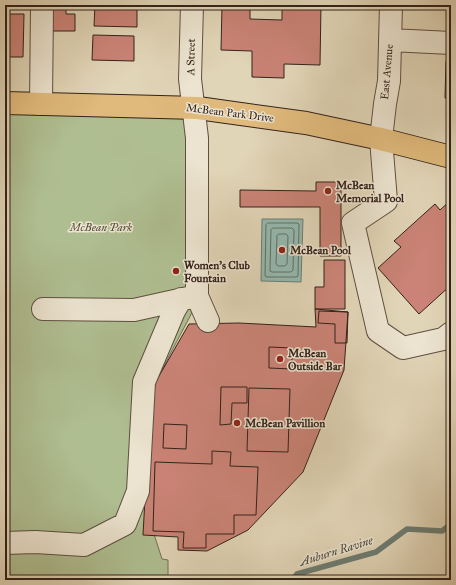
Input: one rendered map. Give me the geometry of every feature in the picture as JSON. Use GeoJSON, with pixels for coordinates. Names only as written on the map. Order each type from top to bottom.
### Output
{"type":"FeatureCollection","features":[{"type":"Feature","properties":{"kind":"main road","name":"McBean Park Drive"},"geometry":{"type":"LineString","coordinates":[[5,103],[194,108],[306,123],[381,139],[451,157]]}},
{"type":"Feature","properties":{"kind":"street"},"geometry":{"type":"LineString","coordinates":[[41,104],[42,5]]}},
{"type":"Feature","properties":{"kind":"street","name":"A Street"},"geometry":{"type":"LineString","coordinates":[[189,298],[196,138],[190,79],[192,5]]}},
{"type":"Feature","properties":{"kind":"street","name":"East Avenue"},"geometry":{"type":"LineString","coordinates":[[390,5],[389,81],[381,139],[386,201],[353,223],[378,331],[403,348],[443,339],[451,333]]}},
{"type":"Feature","properties":{"kind":"street"},"geometry":{"type":"LineString","coordinates":[[390,40],[451,43]]}},
{"type":"Feature","properties":{"kind":"street"},"geometry":{"type":"LineString","coordinates":[[43,309],[134,310],[189,298]]}},
{"type":"Feature","properties":{"kind":"street"},"geometry":{"type":"LineString","coordinates":[[189,298],[208,321]]}},
{"type":"Feature","properties":{"kind":"street"},"geometry":{"type":"LineString","coordinates":[[5,543],[35,542],[84,546],[125,524],[138,491],[144,382],[174,310],[189,298]]}},
{"type":"Feature","properties":{"kind":"green space","name":"McBean Park"},"geometry":{"type":"Polygon","coordinates":[[[5,114],[196,118],[198,301],[155,383],[153,531],[162,559],[168,560],[168,580],[5,580],[5,114]]]}},
{"type":"Feature","properties":{"kind":"water","name":"McBean Pool"},"geometry":{"type":"Polygon","coordinates":[[[262,219],[303,219],[301,282],[261,281],[262,219]]]}},
{"type":"Feature","properties":{"kind":"building"},"geometry":{"type":"Polygon","coordinates":[[[49,5],[66,5],[66,14],[75,14],[75,31],[49,31],[49,5]]]}},
{"type":"Feature","properties":{"kind":"building"},"geometry":{"type":"Polygon","coordinates":[[[95,5],[137,5],[137,27],[94,26],[95,5]]]}},
{"type":"Feature","properties":{"kind":"building"},"geometry":{"type":"Polygon","coordinates":[[[222,5],[250,5],[250,19],[282,20],[282,5],[321,5],[320,65],[284,64],[284,78],[252,77],[252,51],[221,50],[222,5]]]}},
{"type":"Feature","properties":{"kind":"building"},"geometry":{"type":"Polygon","coordinates":[[[449,9],[451,9],[451,25],[448,25],[449,9]]]}},
{"type":"Feature","properties":{"kind":"building"},"geometry":{"type":"Polygon","coordinates":[[[5,14],[24,14],[23,57],[5,57],[5,14]]]}},
{"type":"Feature","properties":{"kind":"building"},"geometry":{"type":"Polygon","coordinates":[[[93,35],[134,36],[134,61],[92,60],[93,35]]]}},
{"type":"Feature","properties":{"kind":"building"},"geometry":{"type":"Polygon","coordinates":[[[446,61],[451,61],[451,99],[445,98],[446,61]]]}},
{"type":"Feature","properties":{"kind":"building"},"geometry":{"type":"Polygon","coordinates":[[[316,182],[341,182],[341,256],[320,256],[320,207],[240,207],[240,190],[316,191],[316,182]]]}},
{"type":"Feature","properties":{"kind":"building"},"geometry":{"type":"Polygon","coordinates":[[[450,201],[451,285],[419,314],[378,268],[401,247],[394,241],[435,204],[440,210],[450,201]]]}},
{"type":"Feature","properties":{"kind":"building"},"geometry":{"type":"Polygon","coordinates":[[[324,260],[345,260],[345,309],[315,309],[315,287],[324,287],[324,260]]]}},
{"type":"Feature","properties":{"kind":"building","name":"McBean Pavillion"},"geometry":{"type":"Polygon","coordinates":[[[315,309],[348,312],[344,370],[303,472],[248,530],[207,551],[178,550],[178,537],[143,535],[147,462],[155,383],[189,324],[239,323],[316,327],[315,309]]]}},
{"type":"Feature","properties":{"kind":"building"},"geometry":{"type":"Polygon","coordinates":[[[319,311],[348,312],[347,343],[335,343],[335,324],[318,323],[319,311]]]}},
{"type":"Feature","properties":{"kind":"building"},"geometry":{"type":"Polygon","coordinates":[[[269,347],[292,348],[292,369],[269,368],[269,347]]]}},
{"type":"Feature","properties":{"kind":"building"},"geometry":{"type":"Polygon","coordinates":[[[221,387],[247,387],[247,403],[232,403],[231,424],[220,425],[221,387]]]}},
{"type":"Feature","properties":{"kind":"building"},"geometry":{"type":"Polygon","coordinates":[[[249,388],[290,389],[288,452],[247,451],[249,388]]]}},
{"type":"Feature","properties":{"kind":"building"},"geometry":{"type":"Polygon","coordinates":[[[164,424],[187,425],[186,449],[163,448],[164,424]]]}},
{"type":"Feature","properties":{"kind":"building"},"geometry":{"type":"Polygon","coordinates":[[[5,447],[9,447],[9,483],[5,483],[5,447]]]}},
{"type":"Feature","properties":{"kind":"building"},"geometry":{"type":"Polygon","coordinates":[[[212,451],[231,452],[230,466],[258,467],[256,515],[234,515],[234,534],[206,534],[206,548],[183,548],[184,532],[153,531],[155,462],[212,464],[212,451]]]}},
{"type":"Feature","properties":{"kind":"waterway","name":"Auburn Ravine"},"geometry":{"type":"LineString","coordinates":[[292,580],[297,574],[376,552],[407,529],[442,531],[451,524]]}},
{"type":"Feature","properties":{"kind":"place","name":"McBean Memorial Pool"},"geometry":{"type":"Point","coordinates":[328,191]}},
{"type":"Feature","properties":{"kind":"place","name":"McBean Pool"},"geometry":{"type":"Point","coordinates":[282,250]}},
{"type":"Feature","properties":{"kind":"place","name":"Women's Club Fountain"},"geometry":{"type":"Point","coordinates":[176,271]}},
{"type":"Feature","properties":{"kind":"place","name":"McBean Outside Bar"},"geometry":{"type":"Point","coordinates":[280,359]}},
{"type":"Feature","properties":{"kind":"place","name":"McBean Pavillion"},"geometry":{"type":"Point","coordinates":[237,423]}}]}
